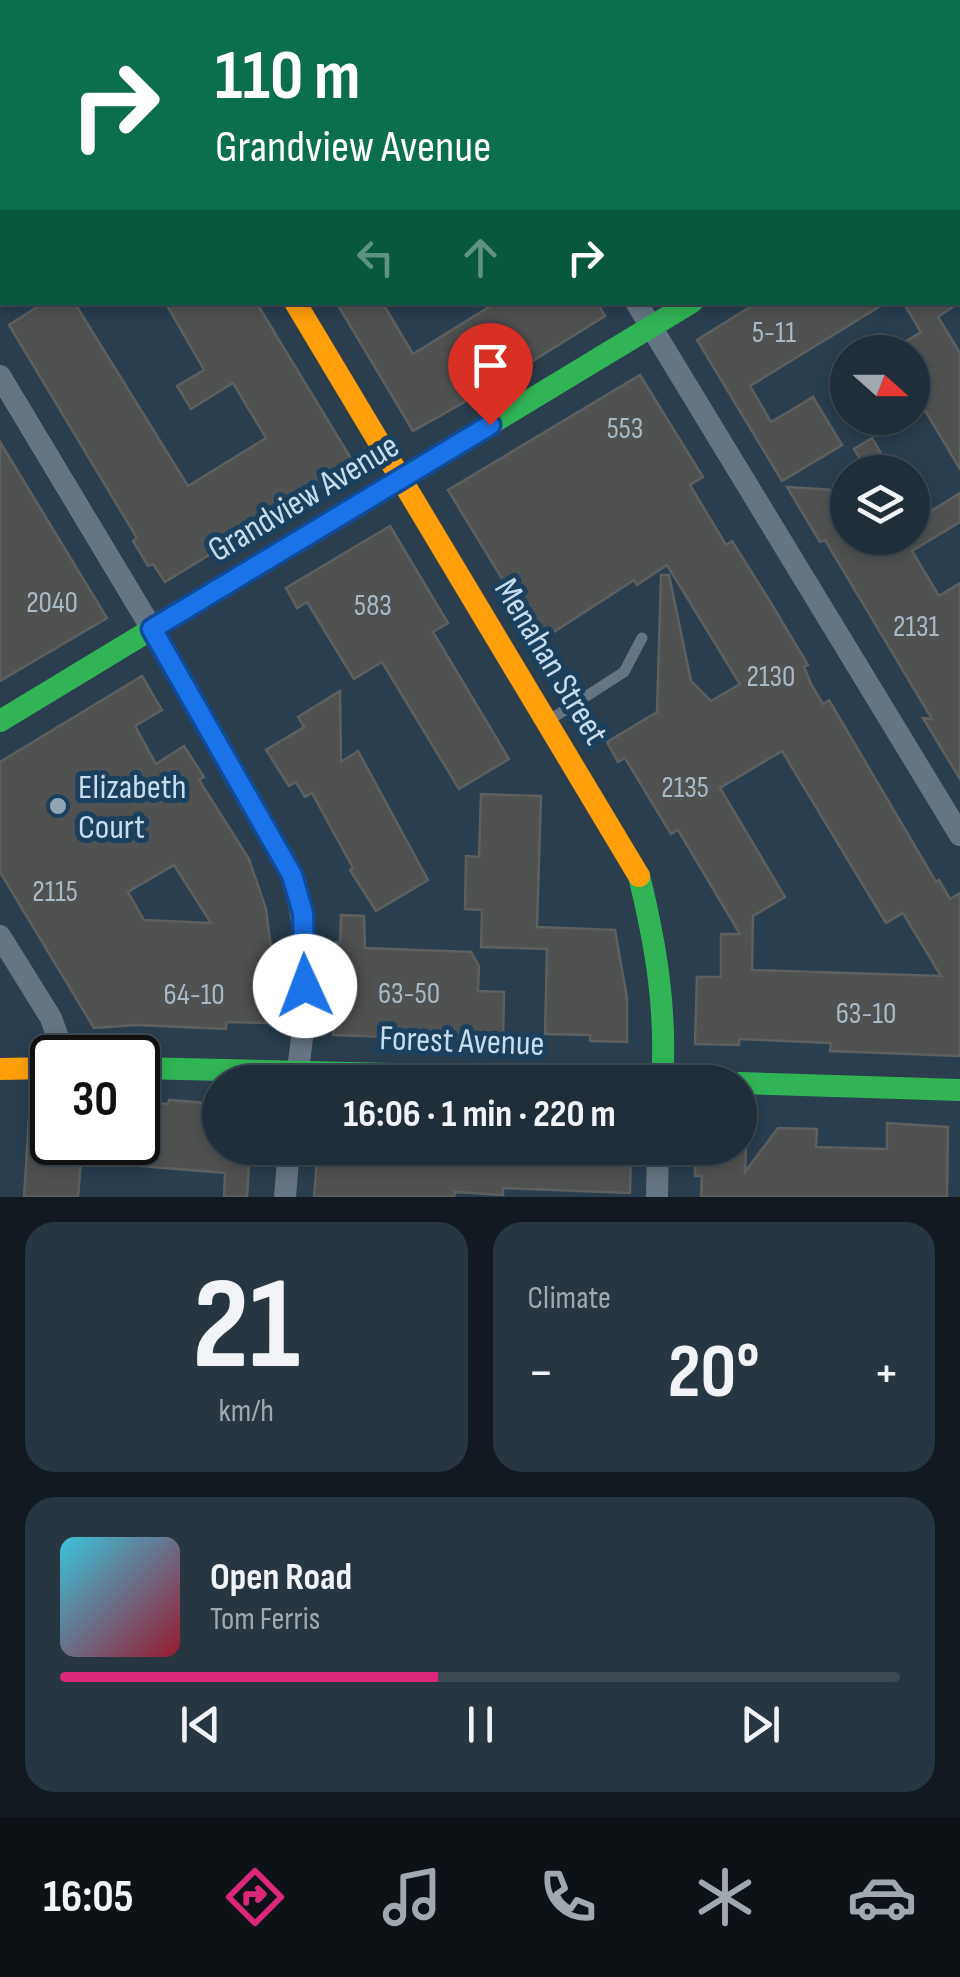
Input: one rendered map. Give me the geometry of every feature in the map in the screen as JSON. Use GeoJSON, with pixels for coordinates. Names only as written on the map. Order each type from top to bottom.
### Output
{"type":"FeatureCollection","features":[{"type":"Feature","properties":{"kind":"street","name":"Menahan Street"},"geometry":{"type":"LineString","coordinates":[[298,305],[640,875],[660,957],[663,1065]]}},
{"type":"Feature","properties":{"kind":"street"},"geometry":{"type":"LineString","coordinates":[[638,305],[960,836]]}},
{"type":"Feature","properties":{"kind":"street","name":"Grandview Avenue"},"geometry":{"type":"LineString","coordinates":[[0,720],[687,305]]}},
{"type":"Feature","properties":{"kind":"street"},"geometry":{"type":"LineString","coordinates":[[0,376],[152,629],[292,875],[303,913],[306,1023],[299,1065]]}},
{"type":"Feature","properties":{"kind":"street"},"geometry":{"type":"LineString","coordinates":[[0,936],[51,1018],[57,1035]]}},
{"type":"Feature","properties":{"kind":"street"},"geometry":{"type":"LineString","coordinates":[[0,1069],[30,1068]]}},
{"type":"Feature","properties":{"kind":"street","name":"Forest Avenue"},"geometry":{"type":"LineString","coordinates":[[160,1069],[202,1071]]}},
{"type":"Feature","properties":{"kind":"street"},"geometry":{"type":"LineString","coordinates":[[757,1084],[960,1090]]}},
{"type":"Feature","properties":{"kind":"street"},"geometry":{"type":"LineString","coordinates":[[285,1197],[288,1165]]}},
{"type":"Feature","properties":{"kind":"street"},"geometry":{"type":"LineString","coordinates":[[657,1197],[658,1165]]}},
{"type":"Feature","properties":{"kind":"lane"},"geometry":{"type":"LineString","coordinates":[[547,721],[624,672],[642,638]]}},
{"type":"Feature","properties":{"kind":"building"},"geometry":{"type":"Polygon","coordinates":[[[40,305],[76,305],[188,486],[266,438],[233,383],[191,409],[177,386],[204,370],[167,305],[258,305],[355,465],[165,582],[153,564],[148,566],[133,541],[137,538],[9,325],[40,305]]]}},
{"type":"Feature","properties":{"kind":"building"},"geometry":{"type":"Polygon","coordinates":[[[338,305],[384,305],[413,354],[492,305],[599,305],[605,316],[413,431],[338,305]]]}},
{"type":"Feature","properties":{"kind":"building"},"geometry":{"type":"Polygon","coordinates":[[[753,305],[882,305],[750,386],[771,422],[813,397],[830,425],[830,435],[836,435],[842,445],[782,481],[697,340],[753,305]]]}},
{"type":"Feature","properties":{"kind":"building"},"geometry":{"type":"Polygon","coordinates":[[[905,305],[956,305],[938,317],[960,353],[960,469],[930,419],[930,335],[916,335],[921,332],[905,305]]]}},
{"type":"Feature","properties":{"kind":"building"},"geometry":{"type":"Polygon","coordinates":[[[640,375],[703,477],[690,485],[726,545],[732,541],[771,603],[808,665],[804,667],[823,704],[829,700],[936,882],[939,880],[950,899],[960,893],[960,1056],[830,1051],[831,1043],[739,1039],[739,1045],[695,1044],[697,977],[721,977],[721,934],[740,934],[678,830],[671,834],[625,758],[618,762],[607,742],[657,712],[661,575],[669,575],[691,681],[711,701],[740,684],[667,565],[637,585],[634,580],[540,641],[448,490],[640,375]],[[782,751],[720,788],[785,897],[753,916],[752,970],[941,976],[903,913],[886,923],[782,751]]]}},
{"type":"Feature","properties":{"kind":"building"},"geometry":{"type":"Polygon","coordinates":[[[872,438],[882,455],[858,455],[854,449],[872,438]]]}},
{"type":"Feature","properties":{"kind":"building"},"geometry":{"type":"Polygon","coordinates":[[[0,442],[107,618],[0,681],[0,442]]]}},
{"type":"Feature","properties":{"kind":"building"},"geometry":{"type":"Polygon","coordinates":[[[787,487],[830,490],[830,548],[825,540],[820,542],[787,487]]]}},
{"type":"Feature","properties":{"kind":"building"},"geometry":{"type":"Polygon","coordinates":[[[960,493],[960,522],[930,540],[930,509],[960,493]]]}},
{"type":"Feature","properties":{"kind":"building"},"geometry":{"type":"Polygon","coordinates":[[[390,526],[448,623],[433,632],[509,759],[459,789],[382,662],[354,679],[307,602],[297,608],[286,588],[390,526]]]}},
{"type":"Feature","properties":{"kind":"building"},"geometry":{"type":"Polygon","coordinates":[[[834,555],[914,555],[939,596],[960,583],[960,779],[923,718],[932,719],[834,555]]]}},
{"type":"Feature","properties":{"kind":"building"},"geometry":{"type":"Polygon","coordinates":[[[142,676],[162,710],[135,726],[156,764],[184,746],[204,777],[199,780],[249,859],[266,909],[271,948],[269,1023],[226,1022],[226,1029],[137,1025],[94,1028],[0,872],[0,762],[142,676]],[[174,865],[128,892],[144,920],[211,923],[174,865]]]}},
{"type":"Feature","properties":{"kind":"building"},"geometry":{"type":"Polygon","coordinates":[[[340,691],[341,762],[358,751],[428,880],[376,911],[350,870],[353,868],[312,793],[305,797],[296,782],[289,786],[266,750],[304,727],[298,717],[340,691]]]}},
{"type":"Feature","properties":{"kind":"building"},"geometry":{"type":"Polygon","coordinates":[[[481,794],[541,796],[537,927],[615,930],[627,998],[627,1042],[590,1041],[590,1035],[545,1034],[547,949],[481,947],[482,910],[465,909],[466,856],[479,857],[481,794]]]}},
{"type":"Feature","properties":{"kind":"building"},"geometry":{"type":"Polygon","coordinates":[[[341,915],[364,916],[365,948],[471,952],[479,966],[478,991],[504,992],[503,1037],[477,1036],[477,1040],[333,1035],[336,942],[340,943],[341,915]]]}},
{"type":"Feature","properties":{"kind":"building"},"geometry":{"type":"Polygon","coordinates":[[[169,1100],[202,1103],[202,1165],[249,1165],[247,1197],[224,1197],[225,1173],[129,1165],[160,1165],[160,1103],[168,1104],[169,1100]]]}},
{"type":"Feature","properties":{"kind":"building"},"geometry":{"type":"Polygon","coordinates":[[[30,1101],[30,1165],[81,1165],[78,1197],[24,1197],[30,1101]]]}},
{"type":"Feature","properties":{"kind":"building"},"geometry":{"type":"Polygon","coordinates":[[[887,1123],[948,1127],[947,1197],[701,1197],[702,1176],[695,1176],[695,1165],[745,1165],[745,1172],[750,1165],[757,1165],[757,1156],[778,1128],[817,1129],[816,1147],[887,1149],[887,1123]]]}},
{"type":"Feature","properties":{"kind":"building"},"geometry":{"type":"Polygon","coordinates":[[[317,1165],[631,1165],[630,1193],[503,1188],[503,1195],[455,1192],[454,1197],[314,1197],[317,1165]]]}},
{"type":"Feature","properties":{"kind":"traffic: fast"},"geometry":{"type":"LineString","coordinates":[[0,721],[687,305]]}},
{"type":"Feature","properties":{"kind":"traffic: fast"},"geometry":{"type":"LineString","coordinates":[[639,876],[659,978],[662,1065]]}},
{"type":"Feature","properties":{"kind":"traffic: fast"},"geometry":{"type":"LineString","coordinates":[[160,1069],[202,1070]]}},
{"type":"Feature","properties":{"kind":"traffic: fast"},"geometry":{"type":"LineString","coordinates":[[757,1084],[960,1090]]}},
{"type":"Feature","properties":{"kind":"traffic: slow"},"geometry":{"type":"LineString","coordinates":[[297,305],[639,876]]}},
{"type":"Feature","properties":{"kind":"traffic: slow"},"geometry":{"type":"LineString","coordinates":[[0,1069],[30,1068]]}},
{"type":"Feature","properties":{"kind":"place","name":"Elizabeth Court"},"geometry":{"type":"Point","coordinates":[58,806]}},
{"type":"Feature","properties":{"kind":"route"},"geometry":{"type":"LineString","coordinates":[[305,986],[303,913],[292,875],[152,629],[490,425]]}}]}
